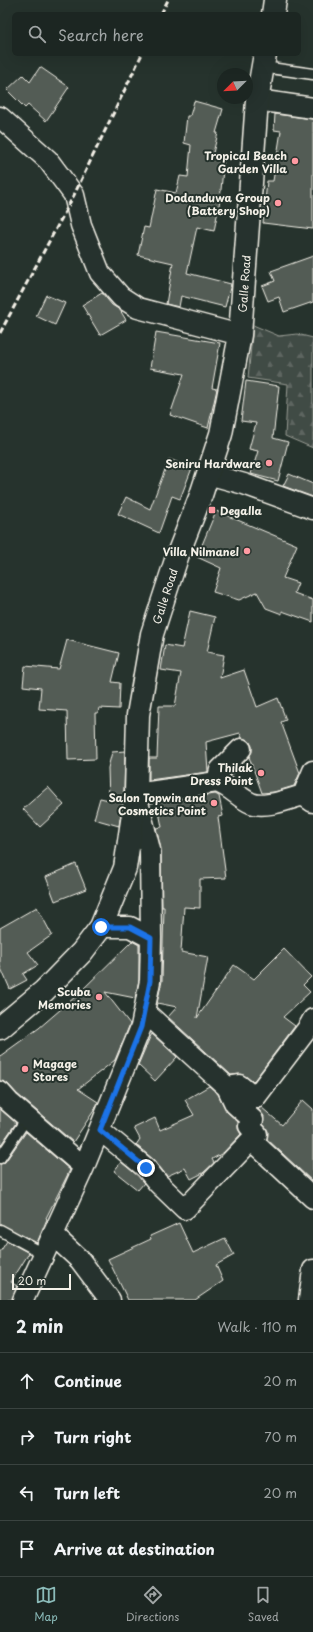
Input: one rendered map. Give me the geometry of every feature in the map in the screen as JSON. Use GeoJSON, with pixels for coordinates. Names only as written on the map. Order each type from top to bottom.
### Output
{"type":"FeatureCollection","features":[{"type":"Feature","properties":{"kind":"highway"},"geometry":{"type":"LineString","coordinates":[[273,12],[275,0]]}},
{"type":"Feature","properties":{"kind":"highway","name":"Galle Road"},"geometry":{"type":"LineString","coordinates":[[0,1028],[44,991],[82,952],[101,927],[125,868],[136,794],[138,715],[152,634],[178,554],[208,474],[221,434],[240,335],[257,100],[264,60]]}},
{"type":"Feature","properties":{"kind":"street"},"geometry":{"type":"LineString","coordinates":[[257,100],[313,108]]}},
{"type":"Feature","properties":{"kind":"street"},"geometry":{"type":"LineString","coordinates":[[0,117],[48,160],[74,195],[81,225],[100,272],[121,298],[138,308],[240,335]]}},
{"type":"Feature","properties":{"kind":"street"},"geometry":{"type":"LineString","coordinates":[[208,474],[244,484],[313,509]]}},
{"type":"Feature","properties":{"kind":"street"},"geometry":{"type":"LineString","coordinates":[[217,782],[220,770],[240,749]]}},
{"type":"Feature","properties":{"kind":"street"},"geometry":{"type":"LineString","coordinates":[[23,1300],[100,1130],[141,1027],[150,981],[150,850],[136,794],[217,782],[228,786],[252,804],[262,805],[310,797],[313,771]]}},
{"type":"Feature","properties":{"kind":"street"},"geometry":{"type":"LineString","coordinates":[[101,927],[130,927],[151,938]]}},
{"type":"Feature","properties":{"kind":"street"},"geometry":{"type":"LineString","coordinates":[[100,1130],[146,1168],[158,1183],[185,1209],[257,1134],[249,1126],[253,1120],[235,1104],[226,1087],[144,1011]]}},
{"type":"Feature","properties":{"kind":"street"},"geometry":{"type":"LineString","coordinates":[[226,1087],[239,1086],[255,1098],[308,1028],[313,1019]]}},
{"type":"Feature","properties":{"kind":"street"},"geometry":{"type":"LineString","coordinates":[[0,1092],[27,1118],[84,1167]]}},
{"type":"Feature","properties":{"kind":"street"},"geometry":{"type":"LineString","coordinates":[[251,1140],[313,1198]]}},
{"type":"Feature","properties":{"kind":"street"},"geometry":{"type":"LineString","coordinates":[[53,1235],[80,1260],[110,1300]]}},
{"type":"Feature","properties":{"kind":"street"},"geometry":{"type":"LineString","coordinates":[[309,1300],[313,1270]]}},
{"type":"Feature","properties":{"kind":"lane"},"geometry":{"type":"LineString","coordinates":[[264,60],[313,74]]}},
{"type":"Feature","properties":{"kind":"lane"},"geometry":{"type":"LineString","coordinates":[[0,1158],[27,1118]]}},
{"type":"Feature","properties":{"kind":"lane"},"geometry":{"type":"LineString","coordinates":[[0,1230],[44,1254]]}},
{"type":"Feature","properties":{"kind":"green space"},"geometry":{"type":"Polygon","coordinates":[[[253,325],[279,336],[297,334],[313,338],[313,448],[285,436],[288,384],[248,378],[253,325]]]}},
{"type":"Feature","properties":{"kind":"building"},"geometry":{"type":"Polygon","coordinates":[[[40,67],[69,87],[46,121],[28,105],[25,108],[7,90],[23,75],[30,82],[40,67]]]}},
{"type":"Feature","properties":{"kind":"building"},"geometry":{"type":"Polygon","coordinates":[[[194,101],[223,109],[216,133],[218,133],[212,157],[224,159],[220,200],[214,231],[197,227],[187,273],[231,284],[225,307],[181,296],[179,307],[166,304],[173,263],[138,255],[144,227],[149,228],[157,189],[176,193],[180,176],[188,177],[191,145],[184,143],[187,116],[190,116],[194,101]]]}},
{"type":"Feature","properties":{"kind":"building"},"geometry":{"type":"Polygon","coordinates":[[[275,114],[313,119],[313,229],[263,223],[267,181],[273,181],[281,131],[274,130],[275,114]]]}},
{"type":"Feature","properties":{"kind":"building"},"geometry":{"type":"Polygon","coordinates":[[[313,256],[313,302],[284,312],[279,297],[268,301],[262,286],[275,281],[271,271],[313,256]]]}},
{"type":"Feature","properties":{"kind":"building"},"geometry":{"type":"Polygon","coordinates":[[[102,293],[112,305],[120,310],[126,320],[100,335],[82,305],[102,293]]]}},
{"type":"Feature","properties":{"kind":"building"},"geometry":{"type":"Polygon","coordinates":[[[46,295],[65,303],[55,325],[36,316],[46,295]]]}},
{"type":"Feature","properties":{"kind":"building"},"geometry":{"type":"Polygon","coordinates":[[[156,332],[220,343],[212,388],[217,389],[208,428],[170,415],[184,374],[150,368],[156,332]]]}},
{"type":"Feature","properties":{"kind":"building"},"geometry":{"type":"Polygon","coordinates":[[[246,381],[279,386],[273,438],[288,442],[278,481],[251,474],[258,451],[249,449],[256,423],[241,421],[246,381]]]}},
{"type":"Feature","properties":{"kind":"building"},"geometry":{"type":"Polygon","coordinates":[[[169,459],[192,468],[180,499],[172,496],[159,533],[118,514],[126,497],[150,509],[169,459]]]}},
{"type":"Feature","properties":{"kind":"building"},"geometry":{"type":"Polygon","coordinates":[[[289,474],[313,484],[313,497],[283,486],[289,474]]]}},
{"type":"Feature","properties":{"kind":"building"},"geometry":{"type":"Polygon","coordinates":[[[216,511],[297,545],[283,578],[298,583],[294,593],[313,600],[313,622],[282,611],[282,614],[266,608],[257,592],[239,600],[213,592],[221,568],[197,557],[216,511]]]}},
{"type":"Feature","properties":{"kind":"building"},"geometry":{"type":"Polygon","coordinates":[[[190,611],[215,617],[207,652],[224,655],[220,678],[244,670],[257,707],[278,698],[286,720],[281,722],[300,773],[294,786],[274,792],[262,793],[249,757],[252,752],[252,746],[249,741],[242,738],[240,733],[206,742],[208,772],[149,780],[149,758],[157,758],[159,706],[175,706],[181,673],[161,670],[165,645],[182,648],[190,611]]]}},
{"type":"Feature","properties":{"kind":"building"},"geometry":{"type":"Polygon","coordinates":[[[67,640],[119,653],[112,682],[120,683],[119,709],[99,708],[98,713],[95,713],[96,759],[68,760],[67,711],[39,709],[41,688],[23,686],[25,666],[59,669],[67,640]]]}},
{"type":"Feature","properties":{"kind":"building"},"geometry":{"type":"Polygon","coordinates":[[[125,751],[124,793],[119,826],[94,819],[100,798],[109,800],[108,768],[112,752],[125,751]]]}},
{"type":"Feature","properties":{"kind":"building"},"geometry":{"type":"Polygon","coordinates":[[[48,787],[64,805],[40,827],[23,809],[48,787]]]}},
{"type":"Feature","properties":{"kind":"building"},"geometry":{"type":"Polygon","coordinates":[[[215,794],[219,796],[223,816],[218,817],[226,878],[200,879],[200,908],[184,907],[181,952],[208,957],[197,1018],[234,965],[254,979],[284,949],[311,977],[303,985],[310,992],[283,1017],[295,1026],[253,1082],[242,1074],[231,1075],[168,1017],[177,1007],[157,1003],[162,981],[164,907],[162,907],[161,850],[156,828],[162,827],[157,802],[215,794]]]}},
{"type":"Feature","properties":{"kind":"building"},"geometry":{"type":"Polygon","coordinates":[[[76,864],[86,889],[55,901],[46,877],[76,864]]]}},
{"type":"Feature","properties":{"kind":"building"},"geometry":{"type":"Polygon","coordinates":[[[37,907],[52,935],[28,952],[38,965],[23,974],[27,980],[10,989],[0,966],[0,928],[37,907]]]}},
{"type":"Feature","properties":{"kind":"building"},"geometry":{"type":"Polygon","coordinates":[[[132,941],[139,945],[139,980],[135,998],[105,992],[130,1024],[115,1060],[78,1089],[98,1102],[73,1142],[17,1094],[8,1084],[0,1081],[0,1056],[39,1028],[75,997],[132,941]]]}},
{"type":"Feature","properties":{"kind":"building"},"geometry":{"type":"Polygon","coordinates":[[[152,1034],[177,1057],[155,1081],[138,1065],[152,1034]]]}},
{"type":"Feature","properties":{"kind":"building"},"geometry":{"type":"Polygon","coordinates":[[[209,1086],[218,1094],[227,1112],[238,1122],[238,1129],[241,1134],[223,1153],[212,1159],[214,1163],[203,1173],[191,1179],[185,1168],[167,1176],[153,1159],[136,1145],[140,1139],[134,1128],[155,1118],[160,1130],[194,1115],[185,1100],[209,1086]]]}},
{"type":"Feature","properties":{"kind":"building"},"geometry":{"type":"Polygon","coordinates":[[[303,1100],[313,1109],[313,1182],[267,1139],[268,1131],[263,1124],[264,1116],[258,1109],[261,1107],[282,1125],[303,1100]]]}},
{"type":"Feature","properties":{"kind":"building"},"geometry":{"type":"Polygon","coordinates":[[[0,1109],[16,1123],[0,1146],[0,1109]]]}},
{"type":"Feature","properties":{"kind":"building"},"geometry":{"type":"Polygon","coordinates":[[[26,1132],[70,1170],[46,1218],[47,1219],[37,1243],[0,1224],[0,1164],[5,1162],[26,1132]]]}},
{"type":"Feature","properties":{"kind":"building"},"geometry":{"type":"Polygon","coordinates":[[[121,1162],[144,1183],[138,1190],[114,1171],[121,1162]]]}},
{"type":"Feature","properties":{"kind":"building"},"geometry":{"type":"Polygon","coordinates":[[[179,1223],[193,1253],[225,1238],[234,1255],[216,1265],[223,1281],[195,1300],[128,1300],[108,1259],[151,1239],[150,1236],[179,1223]]]}},
{"type":"Feature","properties":{"kind":"building"},"geometry":{"type":"Polygon","coordinates":[[[7,1241],[29,1253],[11,1282],[17,1286],[12,1300],[0,1300],[0,1252],[7,1241]]]}},
{"type":"Feature","properties":{"kind":"railway"},"geometry":{"type":"LineString","coordinates":[[162,12],[168,0]]}},
{"type":"Feature","properties":{"kind":"railway"},"geometry":{"type":"LineString","coordinates":[[0,333],[74,195],[141,56]]}},
{"type":"Feature","properties":{"kind":"place","name":"Tropical Beach Garden Villa"},"geometry":{"type":"Point","coordinates":[295,161]}},
{"type":"Feature","properties":{"kind":"place","name":"Dodanduwa Group (Battery Shop)"},"geometry":{"type":"Point","coordinates":[278,203]}},
{"type":"Feature","properties":{"kind":"place","name":"Seniru Hardware"},"geometry":{"type":"Point","coordinates":[269,463]}},
{"type":"Feature","properties":{"kind":"place","name":"Degalla"},"geometry":{"type":"Point","coordinates":[212,510]}},
{"type":"Feature","properties":{"kind":"place","name":"Villa Nilmanel"},"geometry":{"type":"Point","coordinates":[247,551]}},
{"type":"Feature","properties":{"kind":"place","name":"Thilak Dress Point"},"geometry":{"type":"Point","coordinates":[261,773]}},
{"type":"Feature","properties":{"kind":"place","name":"Salon Topwin and Cosmetics Point"},"geometry":{"type":"Point","coordinates":[214,803]}},
{"type":"Feature","properties":{"kind":"place","name":"Scuba Memories"},"geometry":{"type":"Point","coordinates":[99,997]}},
{"type":"Feature","properties":{"kind":"place","name":"Magage Stores"},"geometry":{"type":"Point","coordinates":[25,1069]}},
{"type":"Feature","properties":{"kind":"route"},"geometry":{"type":"LineString","coordinates":[[101,927],[130,927],[151,938],[150,981],[141,1027],[100,1130],[146,1168]]}}]}
